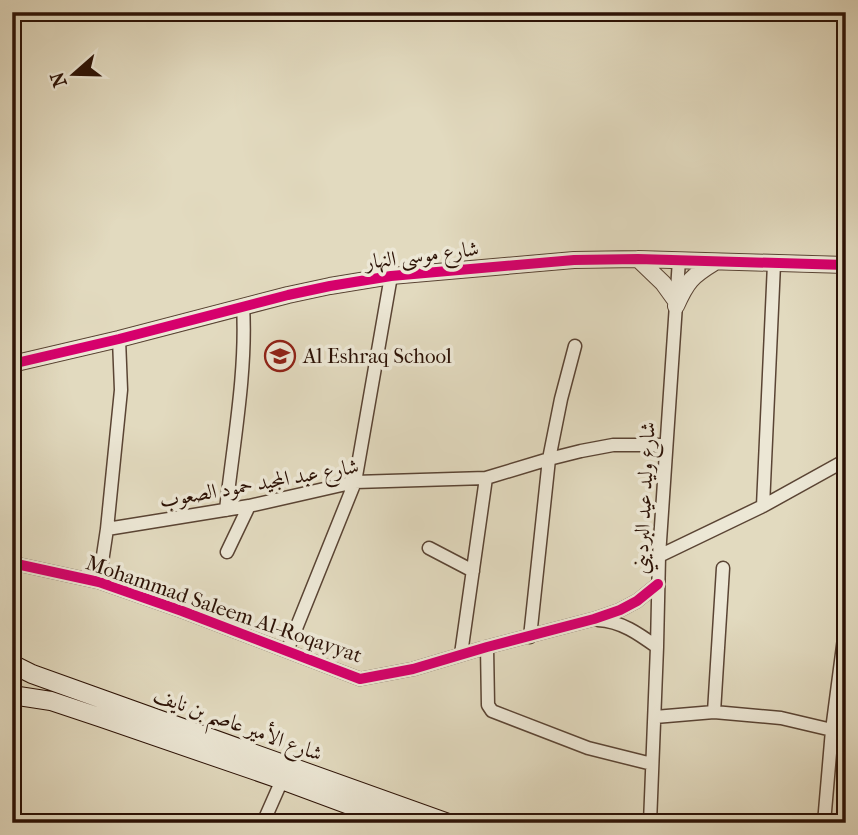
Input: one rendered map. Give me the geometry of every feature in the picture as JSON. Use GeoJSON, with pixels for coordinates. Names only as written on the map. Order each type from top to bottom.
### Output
{"type":"FeatureCollection","features":[{"type":"Feature","properties":{"kind":"main road","name":"شارع الأمير عاصم بن نايف"},"geometry":{"type":"LineString","coordinates":[[13,669],[448,823]]}},
{"type":"Feature","properties":{"kind":"main road","name":"شارع الأمير عاصم بن نايف"},"geometry":{"type":"LineString","coordinates":[[12,695],[51,701],[398,823]]}},
{"type":"Feature","properties":{"kind":"street"},"geometry":{"type":"LineString","coordinates":[[638,259],[663,283],[676,304]]}},
{"type":"Feature","properties":{"kind":"street","name":"شارع موسى النهار"},"geometry":{"type":"LineString","coordinates":[[12,364],[243,306],[330,286],[391,276],[574,260],[679,260],[843,267]]}},
{"type":"Feature","properties":{"kind":"street","name":"شارع وليد عيد البرديني"},"geometry":{"type":"LineString","coordinates":[[650,823],[659,556],[679,260]]}},
{"type":"Feature","properties":{"kind":"street"},"geometry":{"type":"LineString","coordinates":[[676,304],[684,286],[698,272],[716,262]]}},
{"type":"Feature","properties":{"kind":"street"},"geometry":{"type":"LineString","coordinates":[[763,506],[774,264]]}},
{"type":"Feature","properties":{"kind":"street"},"geometry":{"type":"LineString","coordinates":[[287,651],[355,482],[391,276]]}},
{"type":"Feature","properties":{"kind":"street"},"geometry":{"type":"LineString","coordinates":[[226,510],[242,372],[243,306]]}},
{"type":"Feature","properties":{"kind":"street"},"geometry":{"type":"LineString","coordinates":[[99,582],[121,390],[120,339]]}},
{"type":"Feature","properties":{"kind":"street"},"geometry":{"type":"LineString","coordinates":[[530,637],[549,458],[575,346]]}},
{"type":"Feature","properties":{"kind":"street","name":"شارع عبد المجيد حمود الصعوب"},"geometry":{"type":"LineString","coordinates":[[107,529],[249,506],[355,482],[486,478],[581,450],[613,445],[666,445]]}},
{"type":"Feature","properties":{"kind":"street"},"geometry":{"type":"LineString","coordinates":[[659,556],[763,506],[846,460]]}},
{"type":"Feature","properties":{"kind":"street"},"geometry":{"type":"LineString","coordinates":[[461,654],[486,478]]}},
{"type":"Feature","properties":{"kind":"street"},"geometry":{"type":"LineString","coordinates":[[228,552],[249,506]]}},
{"type":"Feature","properties":{"kind":"street"},"geometry":{"type":"LineString","coordinates":[[429,548],[473,571]]}},
{"type":"Feature","properties":{"kind":"street","name":"Mohammad Saleem Al-Roqayyat"},"geometry":{"type":"LineString","coordinates":[[12,564],[99,582],[360,679],[413,669],[594,620],[637,601],[658,584]]}},
{"type":"Feature","properties":{"kind":"street"},"geometry":{"type":"LineString","coordinates":[[714,712],[723,568]]}},
{"type":"Feature","properties":{"kind":"street","name":"Mohammad Saleem Al-Roqayyat"},"geometry":{"type":"LineString","coordinates":[[594,620],[623,625],[657,647]]}},
{"type":"Feature","properties":{"kind":"street"},"geometry":{"type":"LineString","coordinates":[[824,823],[832,730],[846,623]]}},
{"type":"Feature","properties":{"kind":"street"},"geometry":{"type":"LineString","coordinates":[[487,647],[488,705],[492,711],[588,748],[652,764]]}},
{"type":"Feature","properties":{"kind":"street"},"geometry":{"type":"LineString","coordinates":[[655,717],[714,712],[781,718],[832,730]]}},
{"type":"Feature","properties":{"kind":"street"},"geometry":{"type":"LineString","coordinates":[[263,823],[282,780]]}},
{"type":"Feature","properties":{"kind":"cycle path"},"geometry":{"type":"LineString","coordinates":[[12,364],[288,295],[391,276],[574,260],[638,259],[846,265]]}},
{"type":"Feature","properties":{"kind":"cycle path"},"geometry":{"type":"LineString","coordinates":[[12,563],[99,582],[360,679],[413,669],[594,619],[637,601],[658,584]]}},
{"type":"Feature","properties":{"kind":"place","name":"Al Eshraq School"},"geometry":{"type":"Point","coordinates":[280,356]}}]}
